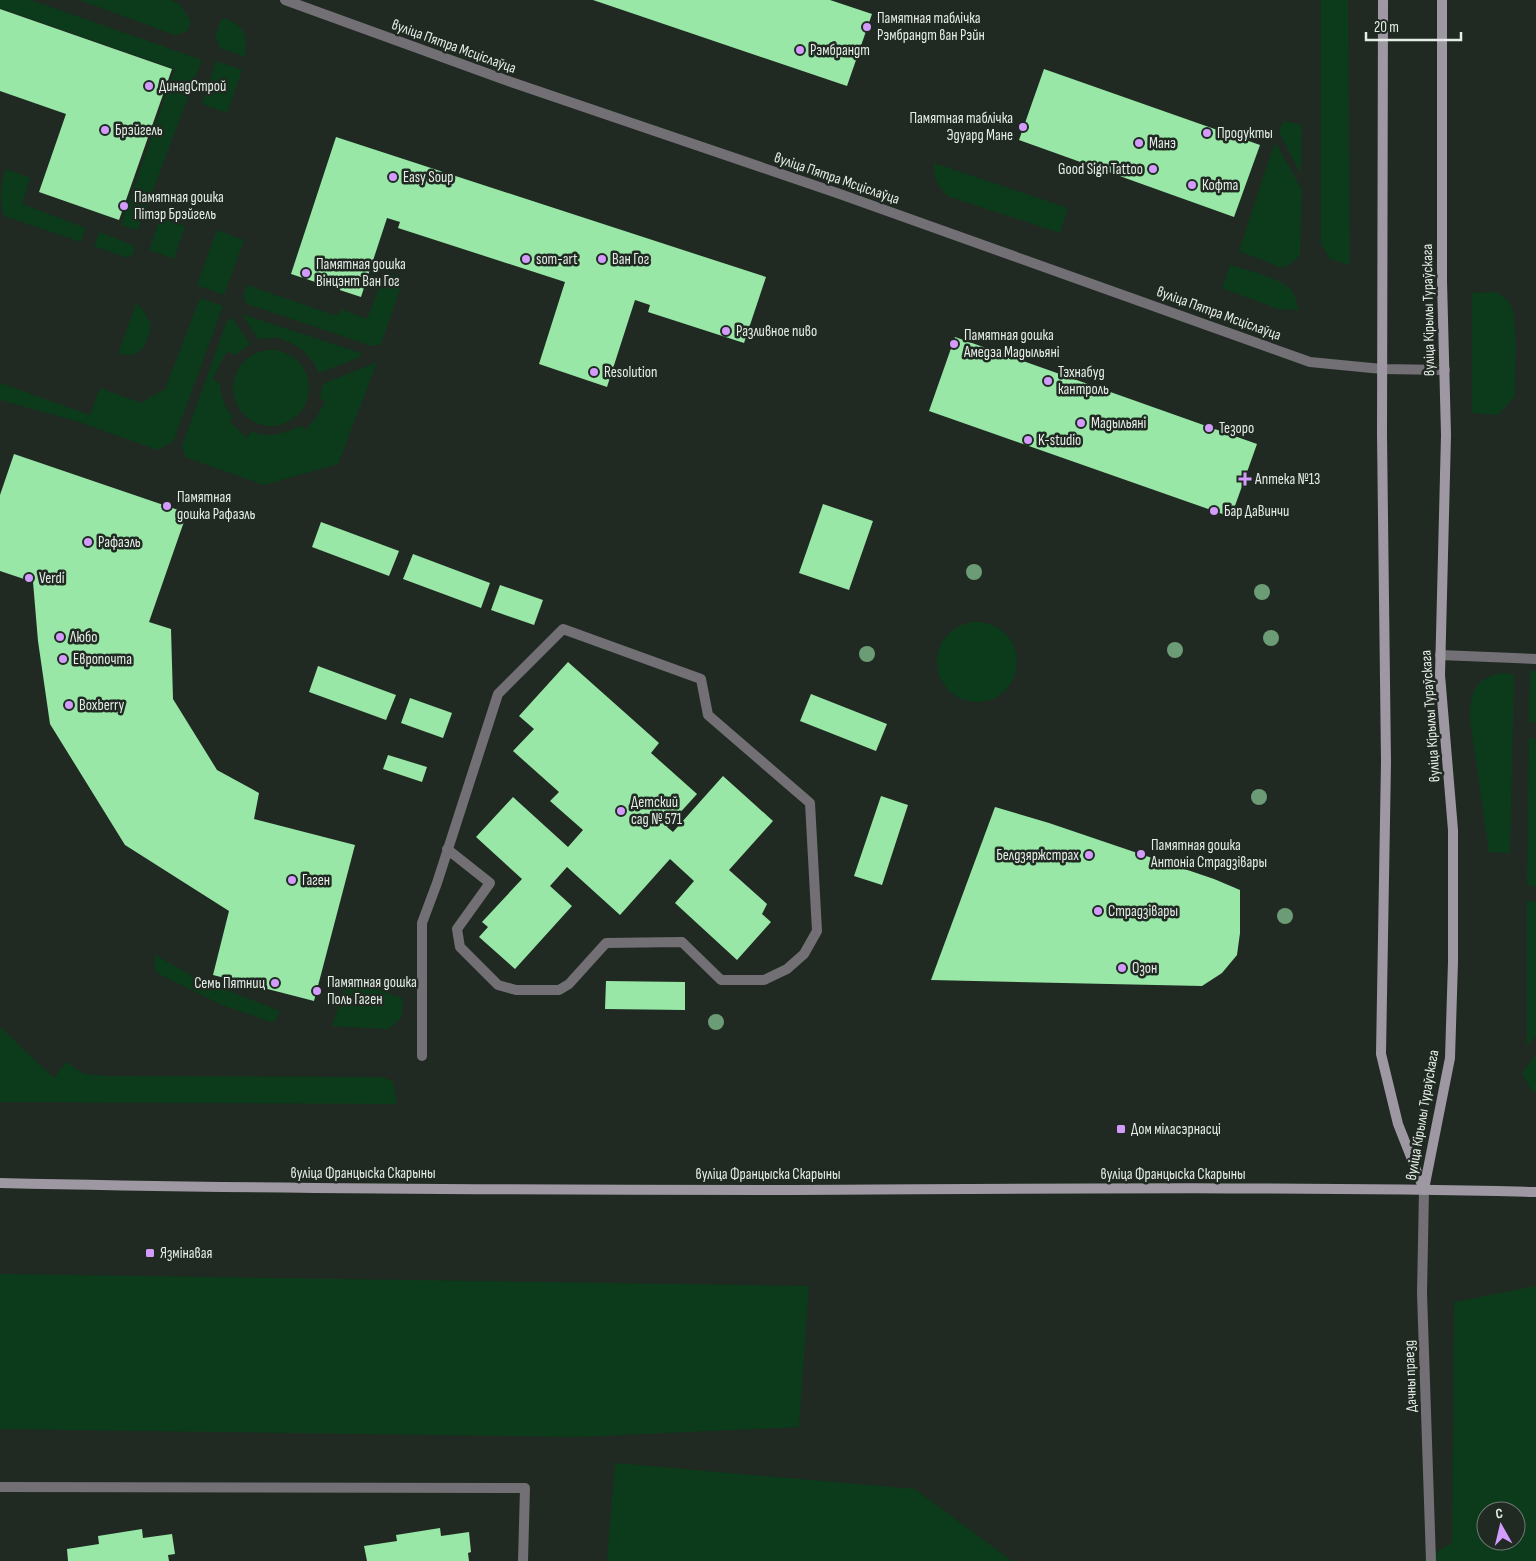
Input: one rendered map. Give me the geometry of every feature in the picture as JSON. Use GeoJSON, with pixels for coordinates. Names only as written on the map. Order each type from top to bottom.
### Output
{"type":"FeatureCollection","features":[{"type":"Feature","properties":{"kind":"main road","name":"вуліца Кірылы Тураўскага"},"geometry":{"type":"LineString","coordinates":[[1383,0],[1382,369],[1386,762],[1381,1054],[1398,1124],[1424,1190]]}},
{"type":"Feature","properties":{"kind":"main road","name":"вуліца Кірылы Тураўскага"},"geometry":{"type":"LineString","coordinates":[[1424,1190],[1450,1058],[1451,1029],[1454,830],[1440,675],[1446,435],[1442,281],[1442,0]]}},
{"type":"Feature","properties":{"kind":"main road","name":"вуліца Францыска Скарыны"},"geometry":{"type":"LineString","coordinates":[[0,1183],[421,1188],[804,1190],[1119,1188],[1536,1192]]}},
{"type":"Feature","properties":{"kind":"street","name":"вуліца Пятра Мсціслаўца"},"geometry":{"type":"LineString","coordinates":[[285,0],[511,82],[837,193],[1310,362],[1382,369],[1445,370]]}},
{"type":"Feature","properties":{"kind":"street"},"geometry":{"type":"LineString","coordinates":[[422,1056],[422,923],[437,883],[498,694],[563,629],[701,679],[708,714],[810,803],[817,931],[804,954],[787,969],[764,980],[721,980],[682,942],[606,943],[569,984],[559,990],[516,990],[498,985],[460,947],[457,929],[490,883],[448,849]]}},
{"type":"Feature","properties":{"kind":"street"},"geometry":{"type":"LineString","coordinates":[[1440,655],[1536,658]]}},
{"type":"Feature","properties":{"kind":"street","name":"Дачны праезд"},"geometry":{"type":"LineString","coordinates":[[1424,1190],[1422,1293],[1431,1561]]}},
{"type":"Feature","properties":{"kind":"street"},"geometry":{"type":"LineString","coordinates":[[0,1487],[525,1488],[523,1561]]}},
{"type":"Feature","properties":{"kind":"green space"},"geometry":{"type":"Polygon","coordinates":[[[0,0],[31,0],[202,60],[138,230],[121,225],[175,69],[0,8],[0,0]]]}},
{"type":"Feature","properties":{"kind":"green space"},"geometry":{"type":"Polygon","coordinates":[[[79,0],[170,0],[180,4],[191,22],[187,31],[175,35],[79,0]]]}},
{"type":"Feature","properties":{"kind":"green space"},"geometry":{"type":"Polygon","coordinates":[[[1321,0],[1348,0],[1350,265],[1330,259],[1321,244],[1321,0]]]}},
{"type":"Feature","properties":{"kind":"green space"},"geometry":{"type":"Polygon","coordinates":[[[222,18],[236,24],[243,32],[246,42],[245,57],[220,48],[215,36],[222,18]]]}},
{"type":"Feature","properties":{"kind":"green space"},"geometry":{"type":"Polygon","coordinates":[[[216,61],[242,70],[227,113],[202,104],[216,61]]]}},
{"type":"Feature","properties":{"kind":"green space"},"geometry":{"type":"Polygon","coordinates":[[[1283,122],[1292,122],[1302,126],[1301,174],[1279,132],[1283,122]]]}},
{"type":"Feature","properties":{"kind":"green space"},"geometry":{"type":"Polygon","coordinates":[[[1275,142],[1302,190],[1300,255],[1292,263],[1282,268],[1239,251],[1275,142]]]}},
{"type":"Feature","properties":{"kind":"green space"},"geometry":{"type":"Polygon","coordinates":[[[934,163],[1068,208],[1060,233],[947,196],[937,181],[934,163]]]}},
{"type":"Feature","properties":{"kind":"green space"},"geometry":{"type":"Polygon","coordinates":[[[6,169],[30,178],[22,204],[86,228],[81,242],[4,216],[1,193],[6,169]]]}},
{"type":"Feature","properties":{"kind":"green space"},"geometry":{"type":"Polygon","coordinates":[[[160,218],[185,226],[174,259],[149,250],[160,218]]]}},
{"type":"Feature","properties":{"kind":"green space"},"geometry":{"type":"Polygon","coordinates":[[[217,230],[244,240],[224,295],[197,285],[217,230]]]}},
{"type":"Feature","properties":{"kind":"green space"},"geometry":{"type":"Polygon","coordinates":[[[99,232],[135,246],[133,254],[128,258],[94,246],[99,232]]]}},
{"type":"Feature","properties":{"kind":"green space"},"geometry":{"type":"Polygon","coordinates":[[[1230,265],[1281,282],[1292,291],[1299,310],[1278,309],[1222,288],[1230,265]]]}},
{"type":"Feature","properties":{"kind":"green space"},"geometry":{"type":"Polygon","coordinates":[[[385,273],[398,275],[402,283],[381,344],[372,346],[247,304],[243,296],[247,285],[337,316],[341,309],[367,319],[385,273]]]}},
{"type":"Feature","properties":{"kind":"green space"},"geometry":{"type":"Polygon","coordinates":[[[1495,292],[1507,300],[1513,311],[1516,334],[1515,396],[1498,415],[1472,413],[1472,293],[1495,292]]]}},
{"type":"Feature","properties":{"kind":"green space"},"geometry":{"type":"Polygon","coordinates":[[[200,298],[223,306],[173,442],[157,450],[79,422],[0,400],[0,383],[90,415],[100,388],[141,403],[165,389],[200,298]]]}},
{"type":"Feature","properties":{"kind":"green space"},"geometry":{"type":"Polygon","coordinates":[[[136,303],[143,310],[151,324],[148,337],[144,346],[138,352],[130,355],[118,354],[136,303]]]}},
{"type":"Feature","properties":{"kind":"green space"},"geometry":{"type":"Polygon","coordinates":[[[242,314],[361,353],[360,357],[319,373],[304,351],[291,343],[277,337],[258,339],[242,314]]]}},
{"type":"Feature","properties":{"kind":"green space"},"geometry":{"type":"Polygon","coordinates":[[[231,317],[250,344],[235,355],[227,352],[213,379],[220,384],[224,402],[233,417],[229,421],[247,438],[252,431],[271,435],[283,433],[301,426],[305,430],[316,418],[325,402],[320,398],[323,384],[377,362],[338,464],[264,485],[185,457],[182,446],[227,321],[231,317]]]}},
{"type":"Feature","properties":{"kind":"green space"},"geometry":{"type":"Polygon","coordinates":[[[264,350],[278,350],[292,356],[303,367],[309,381],[306,403],[298,415],[278,426],[264,426],[250,420],[239,409],[233,395],[233,381],[239,367],[250,356],[264,350]]]}},
{"type":"Feature","properties":{"kind":"green space"},"geometry":{"type":"Polygon","coordinates":[[[969,622],[985,622],[1006,633],[1017,654],[1017,670],[1006,691],[985,702],[969,702],[955,696],[943,684],[937,670],[937,654],[943,640],[955,628],[969,622]]]}},
{"type":"Feature","properties":{"kind":"green space"},"geometry":{"type":"Polygon","coordinates":[[[1530,671],[1536,671],[1536,722],[1529,722],[1530,671]]]}},
{"type":"Feature","properties":{"kind":"green space"},"geometry":{"type":"Polygon","coordinates":[[[1501,673],[1514,674],[1510,853],[1489,852],[1470,720],[1472,695],[1475,689],[1484,679],[1501,673]]]}},
{"type":"Feature","properties":{"kind":"green space"},"geometry":{"type":"Polygon","coordinates":[[[1529,738],[1536,739],[1536,887],[1527,885],[1529,738]]]}},
{"type":"Feature","properties":{"kind":"green space"},"geometry":{"type":"Polygon","coordinates":[[[1527,901],[1536,902],[1536,1035],[1527,1046],[1527,901]]]}},
{"type":"Feature","properties":{"kind":"green space"},"geometry":{"type":"Polygon","coordinates":[[[155,955],[196,978],[280,1011],[274,1023],[222,1005],[157,973],[154,966],[155,955]]]}},
{"type":"Feature","properties":{"kind":"green space"},"geometry":{"type":"Polygon","coordinates":[[[348,978],[403,999],[402,1016],[387,1029],[332,1026],[348,978]]]}},
{"type":"Feature","properties":{"kind":"green space"},"geometry":{"type":"Polygon","coordinates":[[[0,1027],[54,1078],[66,1062],[84,1074],[109,1076],[383,1077],[393,1081],[397,1104],[0,1102],[0,1027]]]}},
{"type":"Feature","properties":{"kind":"green space"},"geometry":{"type":"Polygon","coordinates":[[[1536,1055],[1536,1093],[1529,1086],[1522,1073],[1536,1055]]]}},
{"type":"Feature","properties":{"kind":"green space"},"geometry":{"type":"Polygon","coordinates":[[[0,1274],[809,1286],[799,1427],[578,1437],[0,1429],[0,1274]]]}},
{"type":"Feature","properties":{"kind":"green space"},"geometry":{"type":"Polygon","coordinates":[[[1536,1286],[1536,1561],[1422,1561],[1452,1543],[1454,1302],[1536,1286]]]}},
{"type":"Feature","properties":{"kind":"green space"},"geometry":{"type":"Polygon","coordinates":[[[615,1463],[915,1489],[1012,1561],[607,1561],[615,1463]]]}},
{"type":"Feature","properties":{"kind":"building","name":"Рэмбрандт"},"geometry":{"type":"Polygon","coordinates":[[[593,0],[830,0],[872,14],[847,86],[593,0]]]}},
{"type":"Feature","properties":{"kind":"building","name":"Брэйгель"},"geometry":{"type":"Polygon","coordinates":[[[0,9],[172,69],[119,220],[39,192],[66,114],[0,91],[0,9]]]}},
{"type":"Feature","properties":{"kind":"building","name":"Манэ"},"geometry":{"type":"Polygon","coordinates":[[[1044,69],[1260,145],[1234,217],[1019,140],[1044,69]]]}},
{"type":"Feature","properties":{"kind":"building","name":"Ван Гог"},"geometry":{"type":"Polygon","coordinates":[[[336,137],[766,277],[744,343],[648,312],[650,305],[635,300],[607,387],[539,364],[565,282],[398,228],[400,222],[387,218],[361,297],[291,274],[336,137]]]}},
{"type":"Feature","properties":{"kind":"building","name":"Мадыльяні"},"geometry":{"type":"Polygon","coordinates":[[[955,337],[1257,444],[1231,517],[929,411],[955,337]]]}},
{"type":"Feature","properties":{"kind":"building"},"geometry":{"type":"Polygon","coordinates":[[[14,454],[187,513],[149,622],[171,629],[173,699],[217,770],[259,793],[254,819],[355,845],[314,1001],[213,975],[229,911],[125,845],[50,724],[38,641],[33,582],[0,571],[0,495],[14,454]]]}},
{"type":"Feature","properties":{"kind":"building"},"geometry":{"type":"Polygon","coordinates":[[[823,504],[873,521],[849,590],[799,573],[823,504]]]}},
{"type":"Feature","properties":{"kind":"building"},"geometry":{"type":"Polygon","coordinates":[[[321,522],[399,551],[389,576],[312,547],[321,522]]]}},
{"type":"Feature","properties":{"kind":"building"},"geometry":{"type":"Polygon","coordinates":[[[413,554],[490,583],[481,608],[403,579],[413,554]]]}},
{"type":"Feature","properties":{"kind":"building"},"geometry":{"type":"Polygon","coordinates":[[[500,585],[543,600],[534,625],[491,610],[500,585]]]}},
{"type":"Feature","properties":{"kind":"building","name":"Детский сад № 571"},"geometry":{"type":"Polygon","coordinates":[[[568,662],[659,743],[651,753],[697,794],[667,827],[673,832],[723,776],[773,821],[729,870],[767,904],[762,914],[771,922],[737,960],[675,903],[694,881],[670,859],[620,915],[567,867],[550,886],[572,906],[515,969],[479,937],[488,927],[482,922],[522,879],[476,837],[513,797],[568,847],[583,830],[550,801],[559,792],[513,751],[534,729],[519,716],[568,662]]]}},
{"type":"Feature","properties":{"kind":"building"},"geometry":{"type":"Polygon","coordinates":[[[318,666],[396,695],[386,720],[309,692],[318,666]]]}},
{"type":"Feature","properties":{"kind":"building"},"geometry":{"type":"Polygon","coordinates":[[[811,694],[887,724],[876,751],[800,721],[811,694]]]}},
{"type":"Feature","properties":{"kind":"building"},"geometry":{"type":"Polygon","coordinates":[[[410,698],[452,713],[443,738],[401,723],[410,698]]]}},
{"type":"Feature","properties":{"kind":"building"},"geometry":{"type":"Polygon","coordinates":[[[388,755],[427,767],[422,782],[383,769],[388,755]]]}},
{"type":"Feature","properties":{"kind":"building"},"geometry":{"type":"Polygon","coordinates":[[[881,796],[908,805],[882,885],[854,876],[881,796]]]}},
{"type":"Feature","properties":{"kind":"building","name":"Страдзівары"},"geometry":{"type":"Polygon","coordinates":[[[995,807],[1049,823],[1214,879],[1240,890],[1240,933],[1237,955],[1222,973],[1202,986],[931,980],[995,807]]]}},
{"type":"Feature","properties":{"kind":"building"},"geometry":{"type":"Polygon","coordinates":[[[606,981],[685,982],[685,1010],[605,1009],[606,981]]]}},
{"type":"Feature","properties":{"kind":"building"},"geometry":{"type":"Polygon","coordinates":[[[440,1528],[441,1536],[469,1532],[471,1552],[468,1553],[469,1561],[367,1561],[364,1546],[397,1541],[396,1535],[440,1528]]]}},
{"type":"Feature","properties":{"kind":"building"},"geometry":{"type":"Polygon","coordinates":[[[142,1529],[143,1538],[172,1534],[175,1554],[168,1555],[169,1561],[68,1561],[67,1549],[99,1544],[98,1536],[142,1529]]]}},
{"type":"Feature","properties":{"kind":"place","name":"Памятная таблічка Рэмбрандт ван Рэйн"},"geometry":{"type":"Point","coordinates":[867,27]}},
{"type":"Feature","properties":{"kind":"place","name":"Рэмбрандт"},"geometry":{"type":"Point","coordinates":[800,50]}},
{"type":"Feature","properties":{"kind":"place","name":"ДинадСтрой"},"geometry":{"type":"Point","coordinates":[149,86]}},
{"type":"Feature","properties":{"kind":"place","name":"Памятная таблічка Эдуард Мане"},"geometry":{"type":"Point","coordinates":[1023,127]}},
{"type":"Feature","properties":{"kind":"place","name":"Брэйгель"},"geometry":{"type":"Point","coordinates":[105,130]}},
{"type":"Feature","properties":{"kind":"place","name":"Продукты"},"geometry":{"type":"Point","coordinates":[1207,133]}},
{"type":"Feature","properties":{"kind":"place","name":"Манэ"},"geometry":{"type":"Point","coordinates":[1139,143]}},
{"type":"Feature","properties":{"kind":"place","name":"Good Sign Tattoo"},"geometry":{"type":"Point","coordinates":[1153,169]}},
{"type":"Feature","properties":{"kind":"place","name":"Easy Soup"},"geometry":{"type":"Point","coordinates":[393,177]}},
{"type":"Feature","properties":{"kind":"place","name":"Кофта"},"geometry":{"type":"Point","coordinates":[1192,185]}},
{"type":"Feature","properties":{"kind":"place","name":"Памятная дошка Пітэр Брэйгель"},"geometry":{"type":"Point","coordinates":[124,206]}},
{"type":"Feature","properties":{"kind":"place","name":"som-art"},"geometry":{"type":"Point","coordinates":[526,259]}},
{"type":"Feature","properties":{"kind":"place","name":"Ван Гог"},"geometry":{"type":"Point","coordinates":[602,259]}},
{"type":"Feature","properties":{"kind":"place","name":"Памятная дошка Вінцэнт Ван Гог"},"geometry":{"type":"Point","coordinates":[306,273]}},
{"type":"Feature","properties":{"kind":"place","name":"Разливное пиво"},"geometry":{"type":"Point","coordinates":[726,331]}},
{"type":"Feature","properties":{"kind":"place","name":"Памятная дошка Амедэа Мадыльяні"},"geometry":{"type":"Point","coordinates":[954,344]}},
{"type":"Feature","properties":{"kind":"place","name":"Resolution"},"geometry":{"type":"Point","coordinates":[594,372]}},
{"type":"Feature","properties":{"kind":"place","name":"Тэхнабуд кантроль"},"geometry":{"type":"Point","coordinates":[1048,381]}},
{"type":"Feature","properties":{"kind":"place","name":"Мадыльяні"},"geometry":{"type":"Point","coordinates":[1081,423]}},
{"type":"Feature","properties":{"kind":"place","name":"Тезоро"},"geometry":{"type":"Point","coordinates":[1209,428]}},
{"type":"Feature","properties":{"kind":"place","name":"K-studio"},"geometry":{"type":"Point","coordinates":[1028,440]}},
{"type":"Feature","properties":{"kind":"place","name":"Аптека №13"},"geometry":{"type":"Point","coordinates":[1245,479]}},
{"type":"Feature","properties":{"kind":"place","name":"Памятная дошка Рафаэль"},"geometry":{"type":"Point","coordinates":[167,506]}},
{"type":"Feature","properties":{"kind":"place","name":"Бар ДаВинчи"},"geometry":{"type":"Point","coordinates":[1214,511]}},
{"type":"Feature","properties":{"kind":"place","name":"Рафаэль"},"geometry":{"type":"Point","coordinates":[88,542]}},
{"type":"Feature","properties":{"kind":"place","name":"Verdi"},"geometry":{"type":"Point","coordinates":[29,578]}},
{"type":"Feature","properties":{"kind":"place","name":"Любо"},"geometry":{"type":"Point","coordinates":[60,637]}},
{"type":"Feature","properties":{"kind":"place","name":"Европочта"},"geometry":{"type":"Point","coordinates":[63,659]}},
{"type":"Feature","properties":{"kind":"place","name":"Boxberry"},"geometry":{"type":"Point","coordinates":[69,705]}},
{"type":"Feature","properties":{"kind":"place","name":"Детский сад № 571"},"geometry":{"type":"Point","coordinates":[621,811]}},
{"type":"Feature","properties":{"kind":"place","name":"Памятная дошка Антоніа Страдзівары"},"geometry":{"type":"Point","coordinates":[1141,854]}},
{"type":"Feature","properties":{"kind":"place","name":"Белдзяржстрах"},"geometry":{"type":"Point","coordinates":[1089,855]}},
{"type":"Feature","properties":{"kind":"place","name":"Гаген"},"geometry":{"type":"Point","coordinates":[292,880]}},
{"type":"Feature","properties":{"kind":"place","name":"Страдзівары"},"geometry":{"type":"Point","coordinates":[1098,911]}},
{"type":"Feature","properties":{"kind":"place","name":"Озон"},"geometry":{"type":"Point","coordinates":[1122,968]}},
{"type":"Feature","properties":{"kind":"place","name":"Семь Пятниц"},"geometry":{"type":"Point","coordinates":[275,983]}},
{"type":"Feature","properties":{"kind":"place","name":"Памятная дошка Поль Гаген"},"geometry":{"type":"Point","coordinates":[317,991]}},
{"type":"Feature","properties":{"kind":"place","name":"Дом міласэрнасці"},"geometry":{"type":"Point","coordinates":[1121,1129]}},
{"type":"Feature","properties":{"kind":"place","name":"Язмінавая"},"geometry":{"type":"Point","coordinates":[150,1253]}}]}
